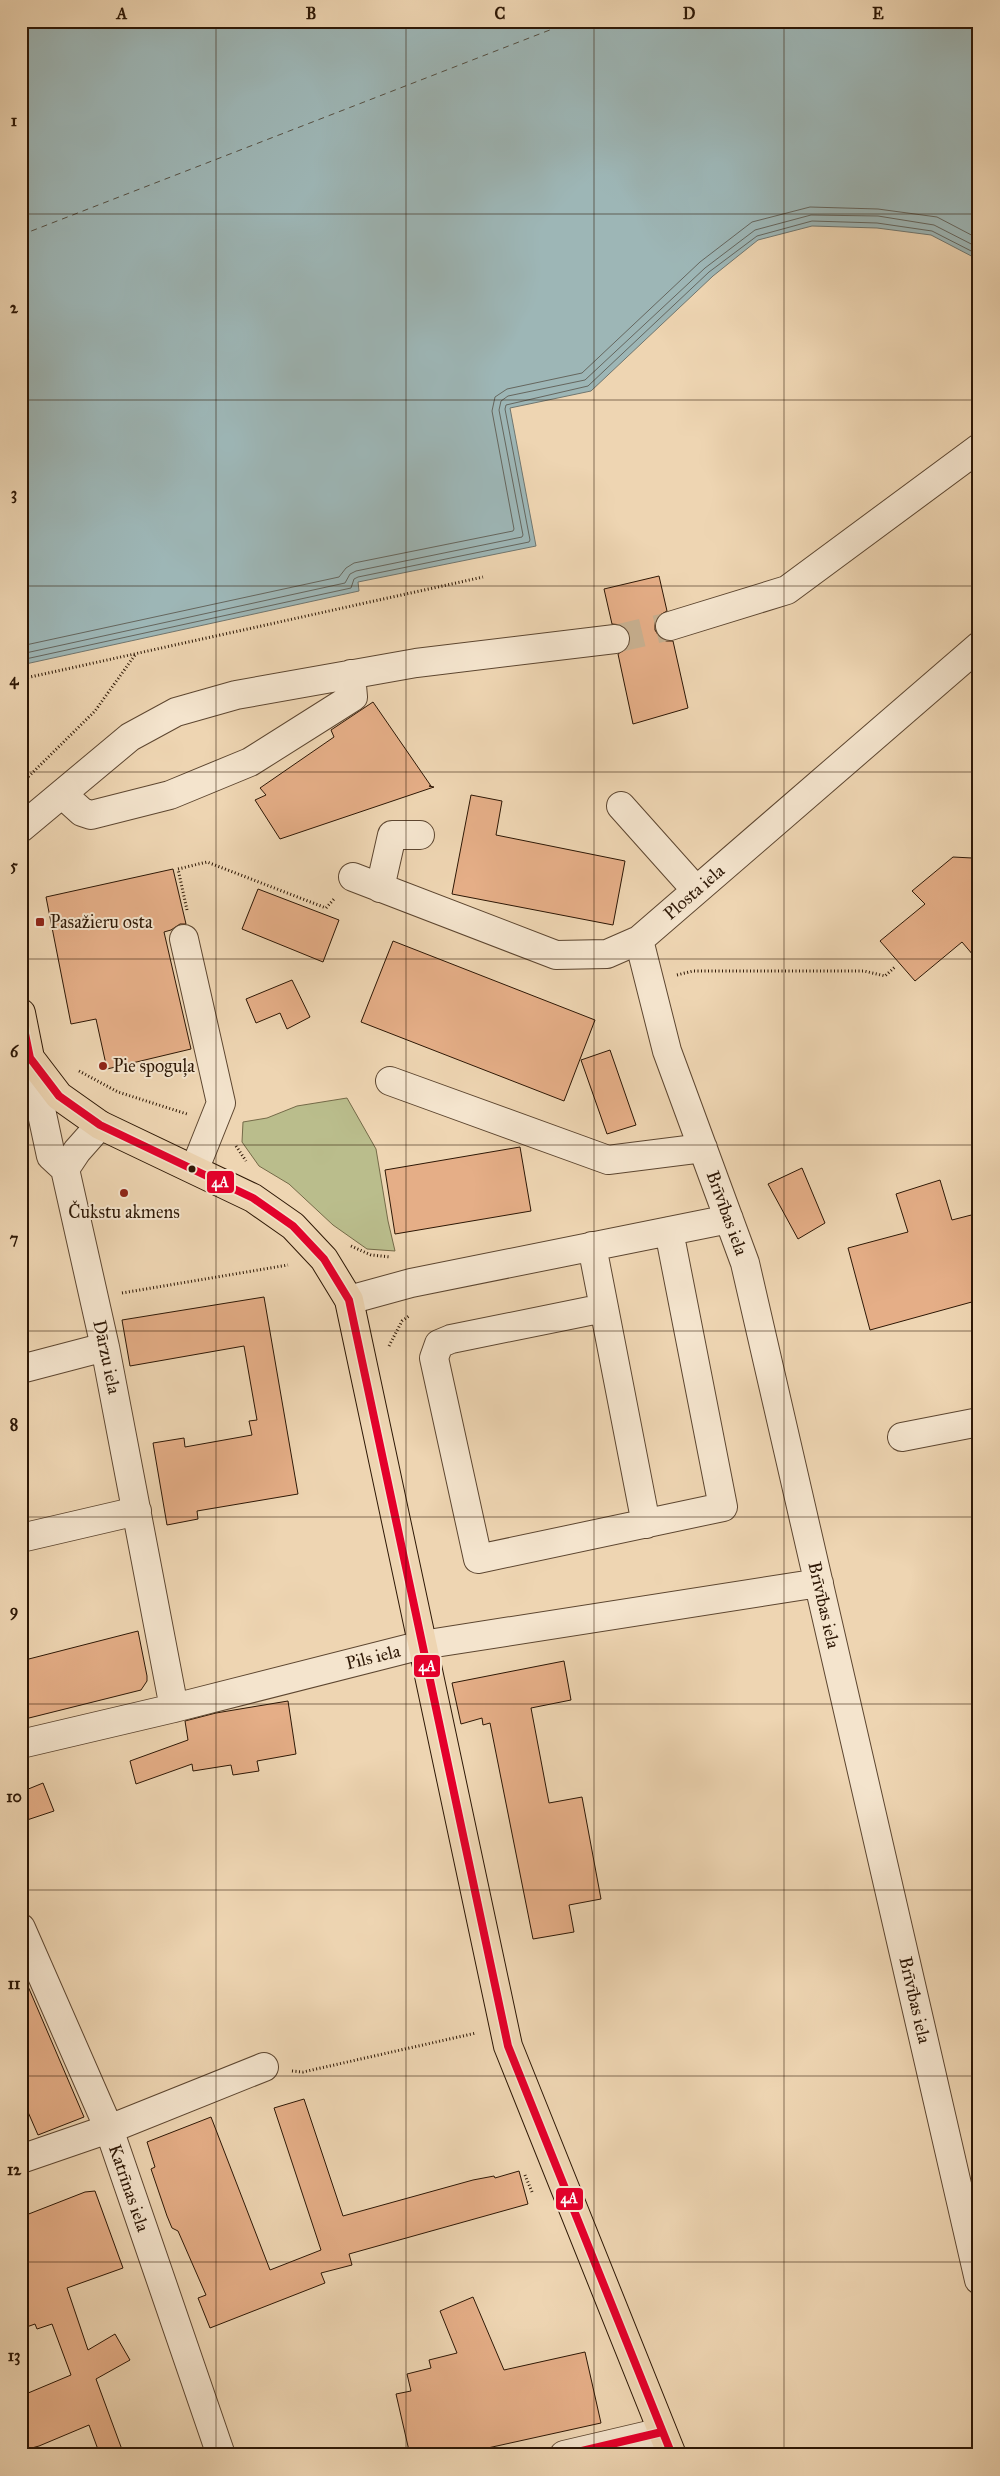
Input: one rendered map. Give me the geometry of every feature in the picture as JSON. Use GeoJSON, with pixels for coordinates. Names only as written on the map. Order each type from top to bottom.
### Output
{"type":"FeatureCollection","features":[{"type":"Feature","properties":{"kind":"main road","name":"Dārzu iela"},"geometry":{"type":"LineString","coordinates":[[21,1013],[30,1058]]}},
{"type":"Feature","properties":{"kind":"main road"},"geometry":{"type":"LineString","coordinates":[[30,1058],[59,1096],[100,1125],[195,1168],[253,1198],[293,1226],[324,1259],[350,1300],[508,2046],[667,2443]]}},
{"type":"Feature","properties":{"kind":"street"},"geometry":{"type":"LineString","coordinates":[[670,626],[787,590],[979,448]]}},
{"type":"Feature","properties":{"kind":"street"},"geometry":{"type":"LineString","coordinates":[[21,828],[130,737],[176,712],[236,695],[416,663],[615,639]]}},
{"type":"Feature","properties":{"kind":"street","name":"Plosta iela"},"geometry":{"type":"LineString","coordinates":[[353,877],[556,955],[607,954],[639,940],[979,646]]}},
{"type":"Feature","properties":{"kind":"street"},"geometry":{"type":"LineString","coordinates":[[62,794],[82,812],[91,815],[179,792],[250,762],[353,697],[351,674]]}},
{"type":"Feature","properties":{"kind":"street"},"geometry":{"type":"LineString","coordinates":[[621,806],[696,890]]}},
{"type":"Feature","properties":{"kind":"street"},"geometry":{"type":"LineString","coordinates":[[380,888],[392,835],[420,834]]}},
{"type":"Feature","properties":{"kind":"street"},"geometry":{"type":"LineString","coordinates":[[184,939],[221,1103],[195,1168]]}},
{"type":"Feature","properties":{"kind":"street","name":"Brīvības iela"},"geometry":{"type":"LineString","coordinates":[[639,940],[667,1051],[745,1263],[979,2280]]}},
{"type":"Feature","properties":{"kind":"street","name":"Dārzu iela"},"geometry":{"type":"LineString","coordinates":[[30,1058],[52,1156],[65,1168],[105,1347],[174,1708]]}},
{"type":"Feature","properties":{"kind":"street"},"geometry":{"type":"LineString","coordinates":[[390,1081],[608,1160],[703,1148]]}},
{"type":"Feature","properties":{"kind":"street"},"geometry":{"type":"LineString","coordinates":[[65,1168],[76,1151],[100,1125]]}},
{"type":"Feature","properties":{"kind":"street"},"geometry":{"type":"LineString","coordinates":[[350,1300],[411,1283],[729,1219]]}},
{"type":"Feature","properties":{"kind":"street"},"geometry":{"type":"LineString","coordinates":[[604,1308],[451,1339],[439,1344],[434,1358],[478,1559],[723,1507],[669,1231]]}},
{"type":"Feature","properties":{"kind":"street"},"geometry":{"type":"LineString","coordinates":[[592,1246],[646,1524]]}},
{"type":"Feature","properties":{"kind":"street"},"geometry":{"type":"LineString","coordinates":[[21,1369],[105,1347]]}},
{"type":"Feature","properties":{"kind":"street"},"geometry":{"type":"LineString","coordinates":[[902,1437],[979,1422]]}},
{"type":"Feature","properties":{"kind":"street"},"geometry":{"type":"LineString","coordinates":[[21,1538],[137,1511]]}},
{"type":"Feature","properties":{"kind":"street","name":"Pils iela"},"geometry":{"type":"LineString","coordinates":[[21,1744],[174,1708],[422,1645],[819,1583]]}},
{"type":"Feature","properties":{"kind":"street","name":"Katrīnas iela"},"geometry":{"type":"LineString","coordinates":[[21,1928],[109,2129],[221,2455]]}},
{"type":"Feature","properties":{"kind":"street"},"geometry":{"type":"LineString","coordinates":[[21,2159],[109,2129],[264,2067]]}},
{"type":"Feature","properties":{"kind":"street"},"geometry":{"type":"LineString","coordinates":[[564,2455],[667,2443]]}},
{"type":"Feature","properties":{"kind":"path"},"geometry":{"type":"LineString","coordinates":[[21,679],[483,578]]}},
{"type":"Feature","properties":{"kind":"path"},"geometry":{"type":"LineString","coordinates":[[21,784],[95,711],[135,655]]}},
{"type":"Feature","properties":{"kind":"path"},"geometry":{"type":"LineString","coordinates":[[21,776],[32,774]]}},
{"type":"Feature","properties":{"kind":"path"},"geometry":{"type":"LineString","coordinates":[[184,939],[192,934],[178,869],[208,862],[326,908],[353,877]]}},
{"type":"Feature","properties":{"kind":"path"},"geometry":{"type":"LineString","coordinates":[[693,971],[864,971],[885,976],[896,966]]}},
{"type":"Feature","properties":{"kind":"path"},"geometry":{"type":"LineString","coordinates":[[94,1298],[324,1259]]}},
{"type":"Feature","properties":{"kind":"path"},"geometry":{"type":"LineString","coordinates":[[264,2067],[303,2072],[477,2032]]}},
{"type":"Feature","properties":{"kind":"green space"},"geometry":{"type":"Polygon","coordinates":[[[347,1098],[376,1149],[395,1251],[367,1249],[333,1225],[289,1184],[259,1166],[242,1142],[243,1122],[267,1118],[297,1106],[347,1098]]]}},
{"type":"Feature","properties":{"kind":"water"},"geometry":{"type":"Polygon","coordinates":[[[21,21],[979,21],[979,260],[931,235],[877,228],[812,226],[758,240],[713,276],[591,391],[510,408],[536,546],[358,582],[359,591],[21,665],[21,21]]]}},
{"type":"Feature","properties":{"kind":"building"},"geometry":{"type":"Polygon","coordinates":[[[659,576],[667,611],[658,616],[655,622],[655,630],[660,638],[666,641],[673,641],[688,708],[633,724],[618,654],[629,646],[630,637],[627,629],[622,625],[612,624],[604,589],[659,576]]]}},
{"type":"Feature","properties":{"kind":"building"},"geometry":{"type":"Polygon","coordinates":[[[373,702],[431,786],[429,786],[434,787],[280,839],[255,800],[266,795],[260,788],[334,737],[331,730],[373,702]]]}},
{"type":"Feature","properties":{"kind":"building"},"geometry":{"type":"Polygon","coordinates":[[[471,795],[502,801],[496,835],[625,861],[613,925],[452,894],[471,795]]]}},
{"type":"Feature","properties":{"kind":"building"},"geometry":{"type":"Polygon","coordinates":[[[953,857],[972,858],[979,867],[979,962],[962,942],[915,981],[880,941],[925,904],[912,891],[953,857]]]}},
{"type":"Feature","properties":{"kind":"building"},"geometry":{"type":"Polygon","coordinates":[[[173,869],[186,924],[180,924],[164,932],[191,1049],[107,1069],[96,1019],[71,1024],[46,897],[173,869]]]}},
{"type":"Feature","properties":{"kind":"building"},"geometry":{"type":"Polygon","coordinates":[[[258,889],[339,920],[323,962],[242,929],[258,889]]]}},
{"type":"Feature","properties":{"kind":"building"},"geometry":{"type":"Polygon","coordinates":[[[393,941],[595,1020],[564,1101],[361,1022],[393,941]]]}},
{"type":"Feature","properties":{"kind":"building"},"geometry":{"type":"Polygon","coordinates":[[[292,980],[310,1017],[287,1029],[280,1013],[256,1023],[246,999],[292,980]]]}},
{"type":"Feature","properties":{"kind":"building"},"geometry":{"type":"Polygon","coordinates":[[[610,1050],[636,1125],[607,1134],[581,1060],[610,1050]]]}},
{"type":"Feature","properties":{"kind":"building"},"geometry":{"type":"Polygon","coordinates":[[[520,1147],[531,1211],[395,1234],[385,1170],[520,1147]]]}},
{"type":"Feature","properties":{"kind":"building"},"geometry":{"type":"Polygon","coordinates":[[[802,1168],[825,1223],[798,1239],[768,1184],[802,1168]]]}},
{"type":"Feature","properties":{"kind":"building"},"geometry":{"type":"Polygon","coordinates":[[[940,1180],[952,1220],[979,1213],[979,1300],[870,1330],[848,1248],[908,1232],[896,1194],[940,1180]]]}},
{"type":"Feature","properties":{"kind":"building"},"geometry":{"type":"Polygon","coordinates":[[[264,1297],[298,1494],[197,1511],[198,1519],[167,1525],[153,1443],[184,1438],[185,1447],[252,1435],[249,1421],[257,1420],[244,1346],[130,1366],[122,1320],[264,1297]]]}},
{"type":"Feature","properties":{"kind":"building"},"geometry":{"type":"Polygon","coordinates":[[[138,1631],[147,1676],[147,1681],[141,1690],[21,1720],[21,1661],[138,1631]]]}},
{"type":"Feature","properties":{"kind":"building"},"geometry":{"type":"Polygon","coordinates":[[[564,1661],[571,1700],[531,1708],[549,1803],[582,1797],[601,1899],[569,1905],[574,1932],[533,1939],[490,1723],[483,1725],[482,1718],[461,1724],[452,1683],[564,1661]]]}},
{"type":"Feature","properties":{"kind":"building"},"geometry":{"type":"Polygon","coordinates":[[[288,1701],[296,1754],[257,1761],[259,1771],[233,1775],[231,1765],[193,1771],[192,1764],[136,1784],[130,1761],[188,1740],[185,1721],[216,1713],[288,1701]]]}},
{"type":"Feature","properties":{"kind":"building"},"geometry":{"type":"Polygon","coordinates":[[[43,1783],[54,1811],[21,1822],[21,1792],[43,1783]]]}},
{"type":"Feature","properties":{"kind":"building"},"geometry":{"type":"Polygon","coordinates":[[[21,1970],[84,2117],[38,2135],[28,2112],[21,2115],[21,1970]]]}},
{"type":"Feature","properties":{"kind":"building"},"geometry":{"type":"Polygon","coordinates":[[[304,2099],[343,2216],[473,2180],[494,2176],[495,2178],[519,2171],[528,2204],[349,2254],[352,2265],[321,2273],[325,2283],[210,2328],[198,2298],[206,2295],[178,2231],[172,2228],[167,2216],[151,2169],[155,2167],[147,2142],[211,2117],[270,2270],[321,2250],[274,2108],[304,2099]]]}},
{"type":"Feature","properties":{"kind":"building"},"geometry":{"type":"Polygon","coordinates":[[[95,2191],[123,2268],[67,2288],[88,2350],[115,2334],[130,2360],[96,2379],[124,2455],[100,2455],[89,2425],[39,2446],[21,2451],[21,2396],[71,2375],[52,2324],[37,2329],[35,2324],[21,2329],[21,2217],[85,2192],[95,2191]]]}},
{"type":"Feature","properties":{"kind":"building"},"geometry":{"type":"Polygon","coordinates":[[[473,2297],[504,2370],[585,2352],[601,2423],[456,2455],[410,2455],[396,2394],[411,2391],[407,2374],[431,2368],[429,2360],[457,2353],[440,2311],[473,2297]]]}},
{"type":"Feature","properties":{"kind":"ferry route"},"geometry":{"type":"LineString","coordinates":[[21,235],[573,21]]}},
{"type":"Feature","properties":{"kind":"tunnel"},"geometry":{"type":"LineString","coordinates":[[615,639],[670,626]]}},
{"type":"Feature","properties":{"kind":"transit line","name":"4A"},"geometry":{"type":"LineString","coordinates":[[21,1014],[30,1058],[59,1096],[100,1125],[253,1198],[293,1226],[324,1259],[349,1300],[508,2046],[672,2455]]}},
{"type":"Feature","properties":{"kind":"transit line","name":"4A"},"geometry":{"type":"LineString","coordinates":[[565,2455],[662,2432]]}},
{"type":"Feature","properties":{"kind":"place","name":"Pasažieru osta"},"geometry":{"type":"Point","coordinates":[40,922]}},
{"type":"Feature","properties":{"kind":"place","name":"Pie spoguļa"},"geometry":{"type":"Point","coordinates":[103,1066]}},
{"type":"Feature","properties":{"kind":"place","name":"Čukstu akmens"},"geometry":{"type":"Point","coordinates":[124,1193]}}]}
